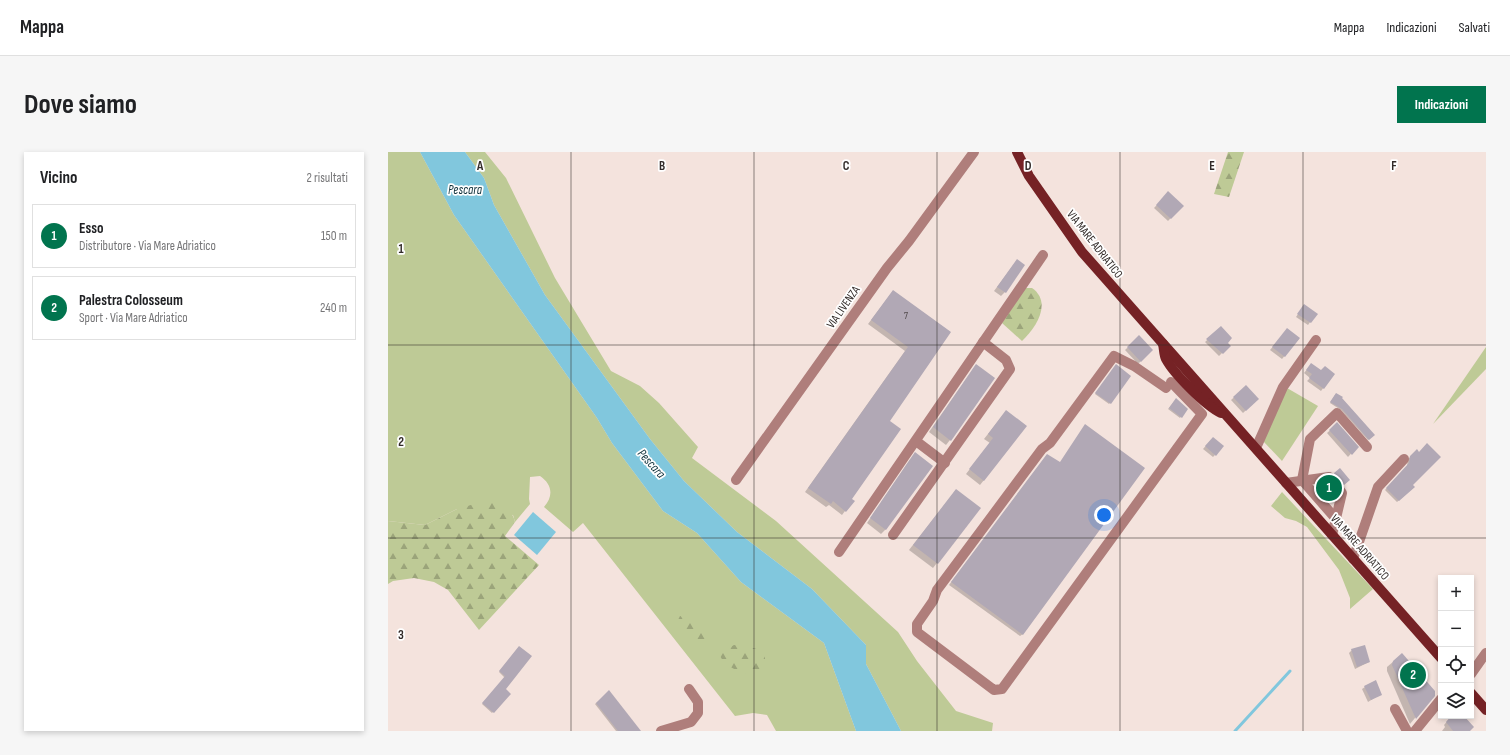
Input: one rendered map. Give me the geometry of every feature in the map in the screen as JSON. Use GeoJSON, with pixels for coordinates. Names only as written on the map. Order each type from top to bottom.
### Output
{"type":"FeatureCollection","features":[{"type":"Feature","properties":{"kind":"main road","name":"VIA MARE ADRIATICO"},"geometry":{"type":"LineString","coordinates":[[1017,152],[1029,176],[1082,252],[1163,344],[1166,359],[1206,392],[1229,416],[1286,483],[1438,655]]}},
{"type":"Feature","properties":{"kind":"main road","name":"VIA MARE ADRIATICO"},"geometry":{"type":"LineString","coordinates":[[1182,372],[1208,406],[1229,416]]}},
{"type":"Feature","properties":{"kind":"main road"},"geometry":{"type":"LineString","coordinates":[[1474,696],[1486,710]]}},
{"type":"Feature","properties":{"kind":"street","name":"VIA LIVENZA"},"geometry":{"type":"LineString","coordinates":[[736,480],[887,268],[909,241],[974,152]]}},
{"type":"Feature","properties":{"kind":"street"},"geometry":{"type":"LineString","coordinates":[[839,552],[1043,255]]}},
{"type":"Feature","properties":{"kind":"street"},"geometry":{"type":"LineString","coordinates":[[1256,448],[1283,387],[1316,340]]}},
{"type":"Feature","properties":{"kind":"street"},"geometry":{"type":"LineString","coordinates":[[893,536],[1010,369],[1006,360],[983,342]]}},
{"type":"Feature","properties":{"kind":"street"},"geometry":{"type":"LineString","coordinates":[[1202,414],[1168,385],[1114,356],[1050,443],[1042,449],[937,590],[934,602],[917,624],[917,632],[994,690],[1002,689],[1208,406]]}},
{"type":"Feature","properties":{"kind":"street"},"geometry":{"type":"LineString","coordinates":[[1302,480],[1310,439],[1337,413],[1367,447]]}},
{"type":"Feature","properties":{"kind":"street"},"geometry":{"type":"LineString","coordinates":[[916,441],[944,463]]}},
{"type":"Feature","properties":{"kind":"street"},"geometry":{"type":"LineString","coordinates":[[1353,559],[1378,487],[1404,459]]}},
{"type":"Feature","properties":{"kind":"street"},"geometry":{"type":"LineString","coordinates":[[1302,480],[1336,519]]}},
{"type":"Feature","properties":{"kind":"street"},"geometry":{"type":"LineString","coordinates":[[1286,483],[1302,480],[1323,480]]}},
{"type":"Feature","properties":{"kind":"street"},"geometry":{"type":"LineString","coordinates":[[1332,535],[1336,519],[1337,496]]}},
{"type":"Feature","properties":{"kind":"street"},"geometry":{"type":"LineString","coordinates":[[1474,670],[1486,653]]}},
{"type":"Feature","properties":{"kind":"street"},"geometry":{"type":"LineString","coordinates":[[661,731],[690,722],[698,713],[698,702],[689,689]]}},
{"type":"Feature","properties":{"kind":"street"},"geometry":{"type":"LineString","coordinates":[[1415,731],[1438,703]]}},
{"type":"Feature","properties":{"kind":"street"},"geometry":{"type":"LineString","coordinates":[[1395,709],[1407,731]]}},
{"type":"Feature","properties":{"kind":"green space"},"geometry":{"type":"Polygon","coordinates":[[[388,152],[420,152],[454,215],[597,418],[612,443],[663,511],[697,533],[741,582],[824,643],[856,731],[776,731],[767,715],[753,713],[735,716],[583,523],[573,532],[544,507],[549,499],[550,490],[547,483],[540,476],[530,477],[530,504],[515,522],[513,515],[457,509],[425,525],[388,521],[388,152]]]}},
{"type":"Feature","properties":{"kind":"green space"},"geometry":{"type":"Polygon","coordinates":[[[465,152],[485,152],[506,178],[555,278],[611,371],[640,386],[659,403],[698,447],[692,458],[776,521],[898,632],[917,661],[956,711],[993,723],[992,731],[901,731],[866,664],[866,645],[812,589],[737,532],[684,481],[650,439],[545,295],[494,205],[484,178],[465,152]]]}},
{"type":"Feature","properties":{"kind":"green space"},"geometry":{"type":"Polygon","coordinates":[[[1228,152],[1244,152],[1229,197],[1214,194],[1228,152]]]}},
{"type":"Feature","properties":{"kind":"green space"},"geometry":{"type":"Polygon","coordinates":[[[1025,288],[1032,288],[1038,294],[1042,307],[1033,329],[1022,341],[1002,323],[1025,288]]]}},
{"type":"Feature","properties":{"kind":"green space"},"geometry":{"type":"Polygon","coordinates":[[[1486,347],[1486,369],[1433,424],[1486,347]]]}},
{"type":"Feature","properties":{"kind":"green space"},"geometry":{"type":"Polygon","coordinates":[[[1287,388],[1318,406],[1282,461],[1263,441],[1287,388]]]}},
{"type":"Feature","properties":{"kind":"green space"},"geometry":{"type":"Polygon","coordinates":[[[1282,492],[1373,589],[1350,609],[1350,598],[1339,570],[1307,527],[1296,521],[1285,518],[1271,506],[1282,492]]]}},
{"type":"Feature","properties":{"kind":"green space"},"geometry":{"type":"Polygon","coordinates":[[[488,500],[509,510],[514,517],[515,522],[505,536],[539,565],[479,630],[448,590],[434,582],[414,578],[393,581],[388,584],[388,521],[425,525],[457,509],[488,500]]]}},
{"type":"Feature","properties":{"kind":"green space"},"geometry":{"type":"Polygon","coordinates":[[[680,616],[698,620],[710,634],[706,640],[697,642],[687,636],[678,620],[680,616]]]}},
{"type":"Feature","properties":{"kind":"green space"},"geometry":{"type":"Polygon","coordinates":[[[734,645],[748,646],[765,652],[765,668],[758,675],[742,672],[731,667],[723,661],[720,656],[724,650],[734,645]]]}},
{"type":"Feature","properties":{"kind":"water","name":"Pescara"},"geometry":{"type":"Polygon","coordinates":[[[420,152],[465,152],[484,178],[494,205],[545,295],[650,439],[684,481],[737,532],[812,589],[866,645],[866,664],[901,731],[856,731],[824,643],[741,582],[697,533],[663,511],[612,443],[597,418],[454,215],[420,152]]]}},
{"type":"Feature","properties":{"kind":"water"},"geometry":{"type":"Polygon","coordinates":[[[533,512],[556,532],[537,555],[514,535],[533,512]]]}},
{"type":"Feature","properties":{"kind":"building"},"geometry":{"type":"Polygon","coordinates":[[[1168,191],[1184,206],[1171,219],[1156,205],[1168,191]]]}},
{"type":"Feature","properties":{"kind":"building"},"geometry":{"type":"Polygon","coordinates":[[[1017,259],[1025,265],[1006,293],[997,287],[1017,259]]]}},
{"type":"Feature","properties":{"kind":"building"},"geometry":{"type":"Polygon","coordinates":[[[893,290],[951,332],[890,421],[901,429],[852,499],[855,501],[846,512],[833,501],[831,504],[808,488],[908,347],[871,320],[893,290]]]}},
{"type":"Feature","properties":{"kind":"building"},"geometry":{"type":"Polygon","coordinates":[[[1304,304],[1318,314],[1311,323],[1297,314],[1304,304]]]}},
{"type":"Feature","properties":{"kind":"building"},"geometry":{"type":"Polygon","coordinates":[[[1221,326],[1232,338],[1228,343],[1231,346],[1223,354],[1206,339],[1221,326]]]}},
{"type":"Feature","properties":{"kind":"building"},"geometry":{"type":"Polygon","coordinates":[[[1287,328],[1300,338],[1285,357],[1272,347],[1287,328]]]}},
{"type":"Feature","properties":{"kind":"building"},"geometry":{"type":"Polygon","coordinates":[[[1139,335],[1153,350],[1141,362],[1127,347],[1139,335]]]}},
{"type":"Feature","properties":{"kind":"building"},"geometry":{"type":"Polygon","coordinates":[[[1311,363],[1321,370],[1325,366],[1335,374],[1324,389],[1309,378],[1312,374],[1306,370],[1311,363]]]}},
{"type":"Feature","properties":{"kind":"building"},"geometry":{"type":"Polygon","coordinates":[[[976,364],[995,378],[951,441],[933,427],[976,364]]]}},
{"type":"Feature","properties":{"kind":"building"},"geometry":{"type":"Polygon","coordinates":[[[1116,364],[1131,376],[1111,404],[1095,393],[1116,364]]]}},
{"type":"Feature","properties":{"kind":"building"},"geometry":{"type":"Polygon","coordinates":[[[1246,385],[1259,399],[1246,411],[1233,397],[1246,385]]]}},
{"type":"Feature","properties":{"kind":"building"},"geometry":{"type":"Polygon","coordinates":[[[1336,393],[1343,397],[1342,398],[1375,435],[1369,440],[1342,409],[1330,402],[1336,393]]]}},
{"type":"Feature","properties":{"kind":"building"},"geometry":{"type":"Polygon","coordinates":[[[1176,398],[1188,409],[1182,418],[1169,408],[1176,398]]]}},
{"type":"Feature","properties":{"kind":"building"},"geometry":{"type":"Polygon","coordinates":[[[1006,410],[1027,426],[984,481],[969,469],[993,438],[988,434],[1006,410]]]}},
{"type":"Feature","properties":{"kind":"building"},"geometry":{"type":"Polygon","coordinates":[[[1337,422],[1359,447],[1352,455],[1329,430],[1337,422]]]}},
{"type":"Feature","properties":{"kind":"building"},"geometry":{"type":"Polygon","coordinates":[[[1085,424],[1145,468],[1023,635],[951,582],[1047,454],[1060,462],[1085,424]]]}},
{"type":"Feature","properties":{"kind":"building"},"geometry":{"type":"Polygon","coordinates":[[[1213,437],[1224,446],[1216,456],[1205,446],[1213,437]]]}},
{"type":"Feature","properties":{"kind":"building"},"geometry":{"type":"Polygon","coordinates":[[[1427,443],[1441,457],[1413,485],[1415,487],[1399,501],[1386,488],[1409,463],[1410,456],[1417,449],[1419,452],[1427,443]]]}},
{"type":"Feature","properties":{"kind":"building"},"geometry":{"type":"Polygon","coordinates":[[[915,452],[933,466],[886,530],[870,518],[915,452]]]}},
{"type":"Feature","properties":{"kind":"building"},"geometry":{"type":"Polygon","coordinates":[[[1340,468],[1350,480],[1344,485],[1339,483],[1335,484],[1333,489],[1334,493],[1327,499],[1318,489],[1323,484],[1334,483],[1336,477],[1334,473],[1340,468]]]}},
{"type":"Feature","properties":{"kind":"building"},"geometry":{"type":"Polygon","coordinates":[[[956,489],[981,508],[938,564],[913,545],[956,489]]]}},
{"type":"Feature","properties":{"kind":"building"},"geometry":{"type":"Polygon","coordinates":[[[1365,645],[1370,662],[1357,667],[1351,649],[1365,645]]]}},
{"type":"Feature","properties":{"kind":"building"},"geometry":{"type":"Polygon","coordinates":[[[519,646],[532,656],[506,689],[511,694],[494,713],[482,703],[505,676],[499,671],[519,646]]]}},
{"type":"Feature","properties":{"kind":"building"},"geometry":{"type":"Polygon","coordinates":[[[1402,653],[1435,691],[1435,696],[1416,719],[1392,665],[1393,661],[1402,653]]]}},
{"type":"Feature","properties":{"kind":"building"},"geometry":{"type":"Polygon","coordinates":[[[1376,680],[1382,695],[1371,700],[1364,686],[1376,680]]]}},
{"type":"Feature","properties":{"kind":"building"},"geometry":{"type":"Polygon","coordinates":[[[609,690],[641,731],[618,731],[596,703],[609,690]]]}},
{"type":"Feature","properties":{"kind":"building"},"geometry":{"type":"Polygon","coordinates":[[[1448,719],[1467,719],[1474,727],[1470,731],[1453,731],[1446,722],[1448,719]]]}},
{"type":"Feature","properties":{"kind":"waterway"},"geometry":{"type":"LineString","coordinates":[[1235,731],[1290,671]]}},
{"type":"Feature","properties":{"kind":"tunnel"},"geometry":{"type":"LineString","coordinates":[[1322,483],[1333,495]]}},
{"type":"Feature","properties":{"kind":"place","name":"Esso"},"geometry":{"type":"Point","coordinates":[1329,488]}},
{"type":"Feature","properties":{"kind":"place","name":"Palestra Colosseum"},"geometry":{"type":"Point","coordinates":[1413,675]}}]}
